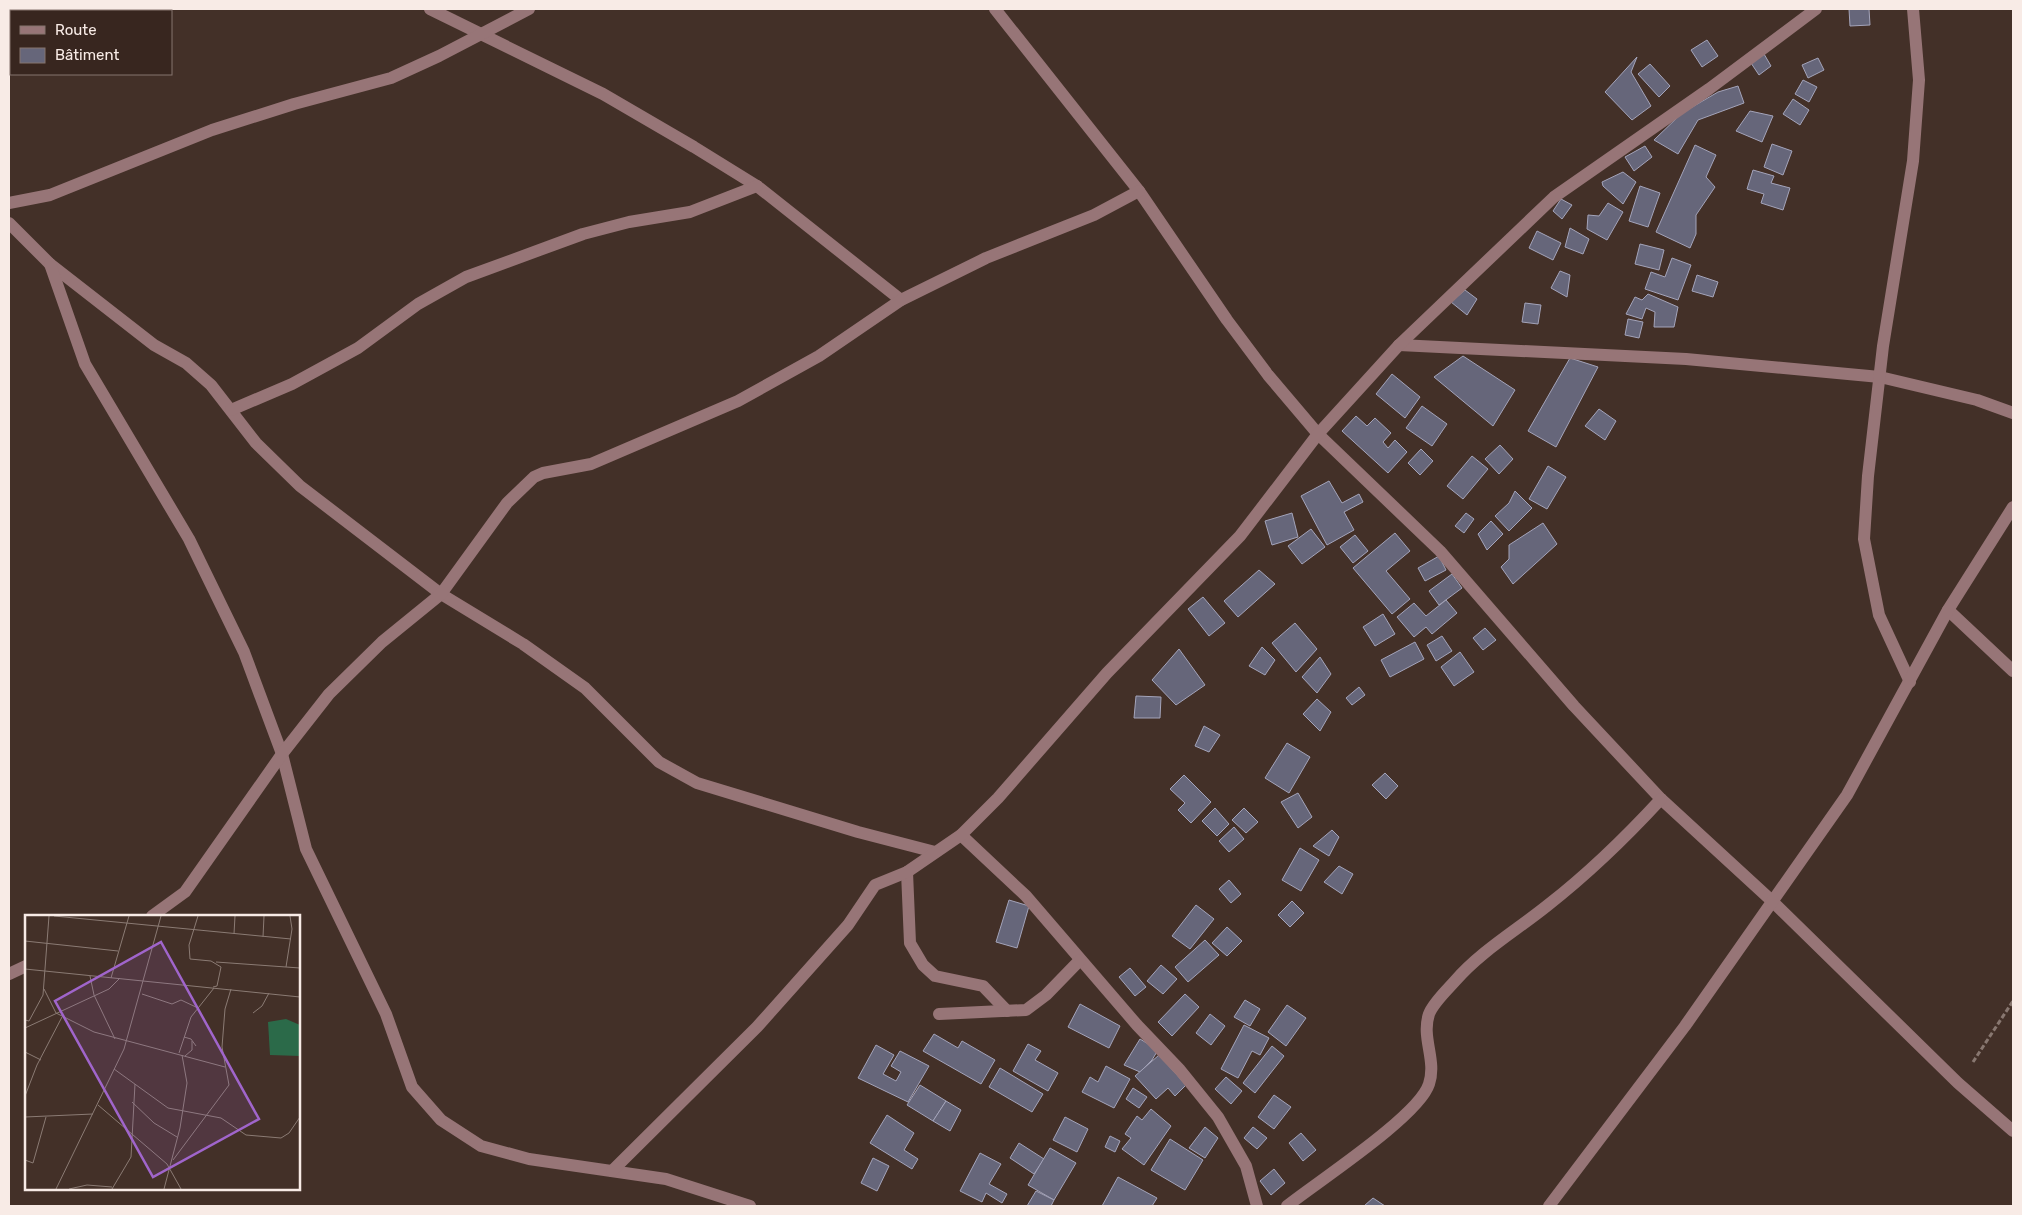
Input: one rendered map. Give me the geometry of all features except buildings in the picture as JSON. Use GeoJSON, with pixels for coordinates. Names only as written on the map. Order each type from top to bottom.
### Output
{"type":"FeatureCollection","features":[{"type":"Feature","properties":{"kind":"street"},"geometry":{"type":"LineString","coordinates":[[430,9],[603,94],[757,186],[902,300]]}},
{"type":"Feature","properties":{"kind":"street"},"geometry":{"type":"LineString","coordinates":[[9,203],[50,195],[221,128],[294,104],[391,78],[439,56],[529,9]]}},
{"type":"Feature","properties":{"kind":"street"},"geometry":{"type":"LineString","coordinates":[[995,9],[1139,191],[1227,320],[1268,375],[1318,434],[1440,551],[1574,706],[1661,799],[1772,901],[1958,1083],[2013,1131]]}},
{"type":"Feature","properties":{"kind":"street"},"geometry":{"type":"LineString","coordinates":[[612,1171],[757,1027],[848,925],[874,885],[907,872],[961,835],[998,798],[1107,673],[1240,536],[1318,434],[1399,345],[1554,197],[1709,89],[1816,9]]}},
{"type":"Feature","properties":{"kind":"street"},"geometry":{"type":"LineString","coordinates":[[1910,682],[1879,615],[1864,539],[1868,476],[1880,377],[1912,161],[1919,80],[1913,9]]}},
{"type":"Feature","properties":{"kind":"street"},"geometry":{"type":"LineString","coordinates":[[231,410],[292,384],[358,348],[418,304],[466,277],[583,234],[629,222],[690,212],[757,186]]}},
{"type":"Feature","properties":{"kind":"street"},"geometry":{"type":"LineString","coordinates":[[153,915],[185,892],[282,754],[329,694],[382,642],[441,594],[508,503],[534,477],[543,473],[592,464],[738,401],[819,356],[902,300],[986,258],[1094,215],[1139,191]]}},
{"type":"Feature","properties":{"kind":"street"},"geometry":{"type":"LineString","coordinates":[[9,223],[50,264],[154,345],[186,363],[211,385],[256,443],[300,486],[441,594],[523,644],[585,688],[658,762],[697,783],[858,832],[935,852]]}},
{"type":"Feature","properties":{"kind":"street"},"geometry":{"type":"LineString","coordinates":[[50,264],[85,364],[193,547],[244,652],[282,754],[306,849],[386,1014],[412,1087],[441,1120],[481,1146],[529,1159],[666,1179],[750,1206]]}},
{"type":"Feature","properties":{"kind":"street"},"geometry":{"type":"LineString","coordinates":[[1399,345],[1686,359],[1880,377],[1977,400],[2013,413]]}},
{"type":"Feature","properties":{"kind":"street"},"geometry":{"type":"LineString","coordinates":[[1549,1206],[1685,1026],[1847,795],[1948,610],[2013,507]]}},
{"type":"Feature","properties":{"kind":"street"},"geometry":{"type":"LineString","coordinates":[[1948,610],[2013,671]]}},
{"type":"Feature","properties":{"kind":"street"},"geometry":{"type":"LineString","coordinates":[[1287,1206],[1413,1108],[1429,1085],[1432,1065],[1426,1035],[1429,1012],[1456,979],[1502,939],[1548,905],[1611,852],[1661,799]]}},
{"type":"Feature","properties":{"kind":"street"},"geometry":{"type":"LineString","coordinates":[[961,835],[1026,896],[1080,960],[1180,1070],[1218,1117],[1246,1166],[1257,1206]]}},
{"type":"Feature","properties":{"kind":"street"},"geometry":{"type":"LineString","coordinates":[[907,872],[910,943],[923,965],[935,976],[983,986],[1007,1012]]}},
{"type":"Feature","properties":{"kind":"street"},"geometry":{"type":"LineString","coordinates":[[939,1014],[1026,1010],[1046,994],[1080,960]]}},
{"type":"Feature","properties":{"kind":"street"},"geometry":{"type":"LineString","coordinates":[[9,974],[25,966]]}},
{"type":"Feature","properties":{"kind":"path"},"geometry":{"type":"LineString","coordinates":[[1958,1083],[2013,1001]]}}]}
